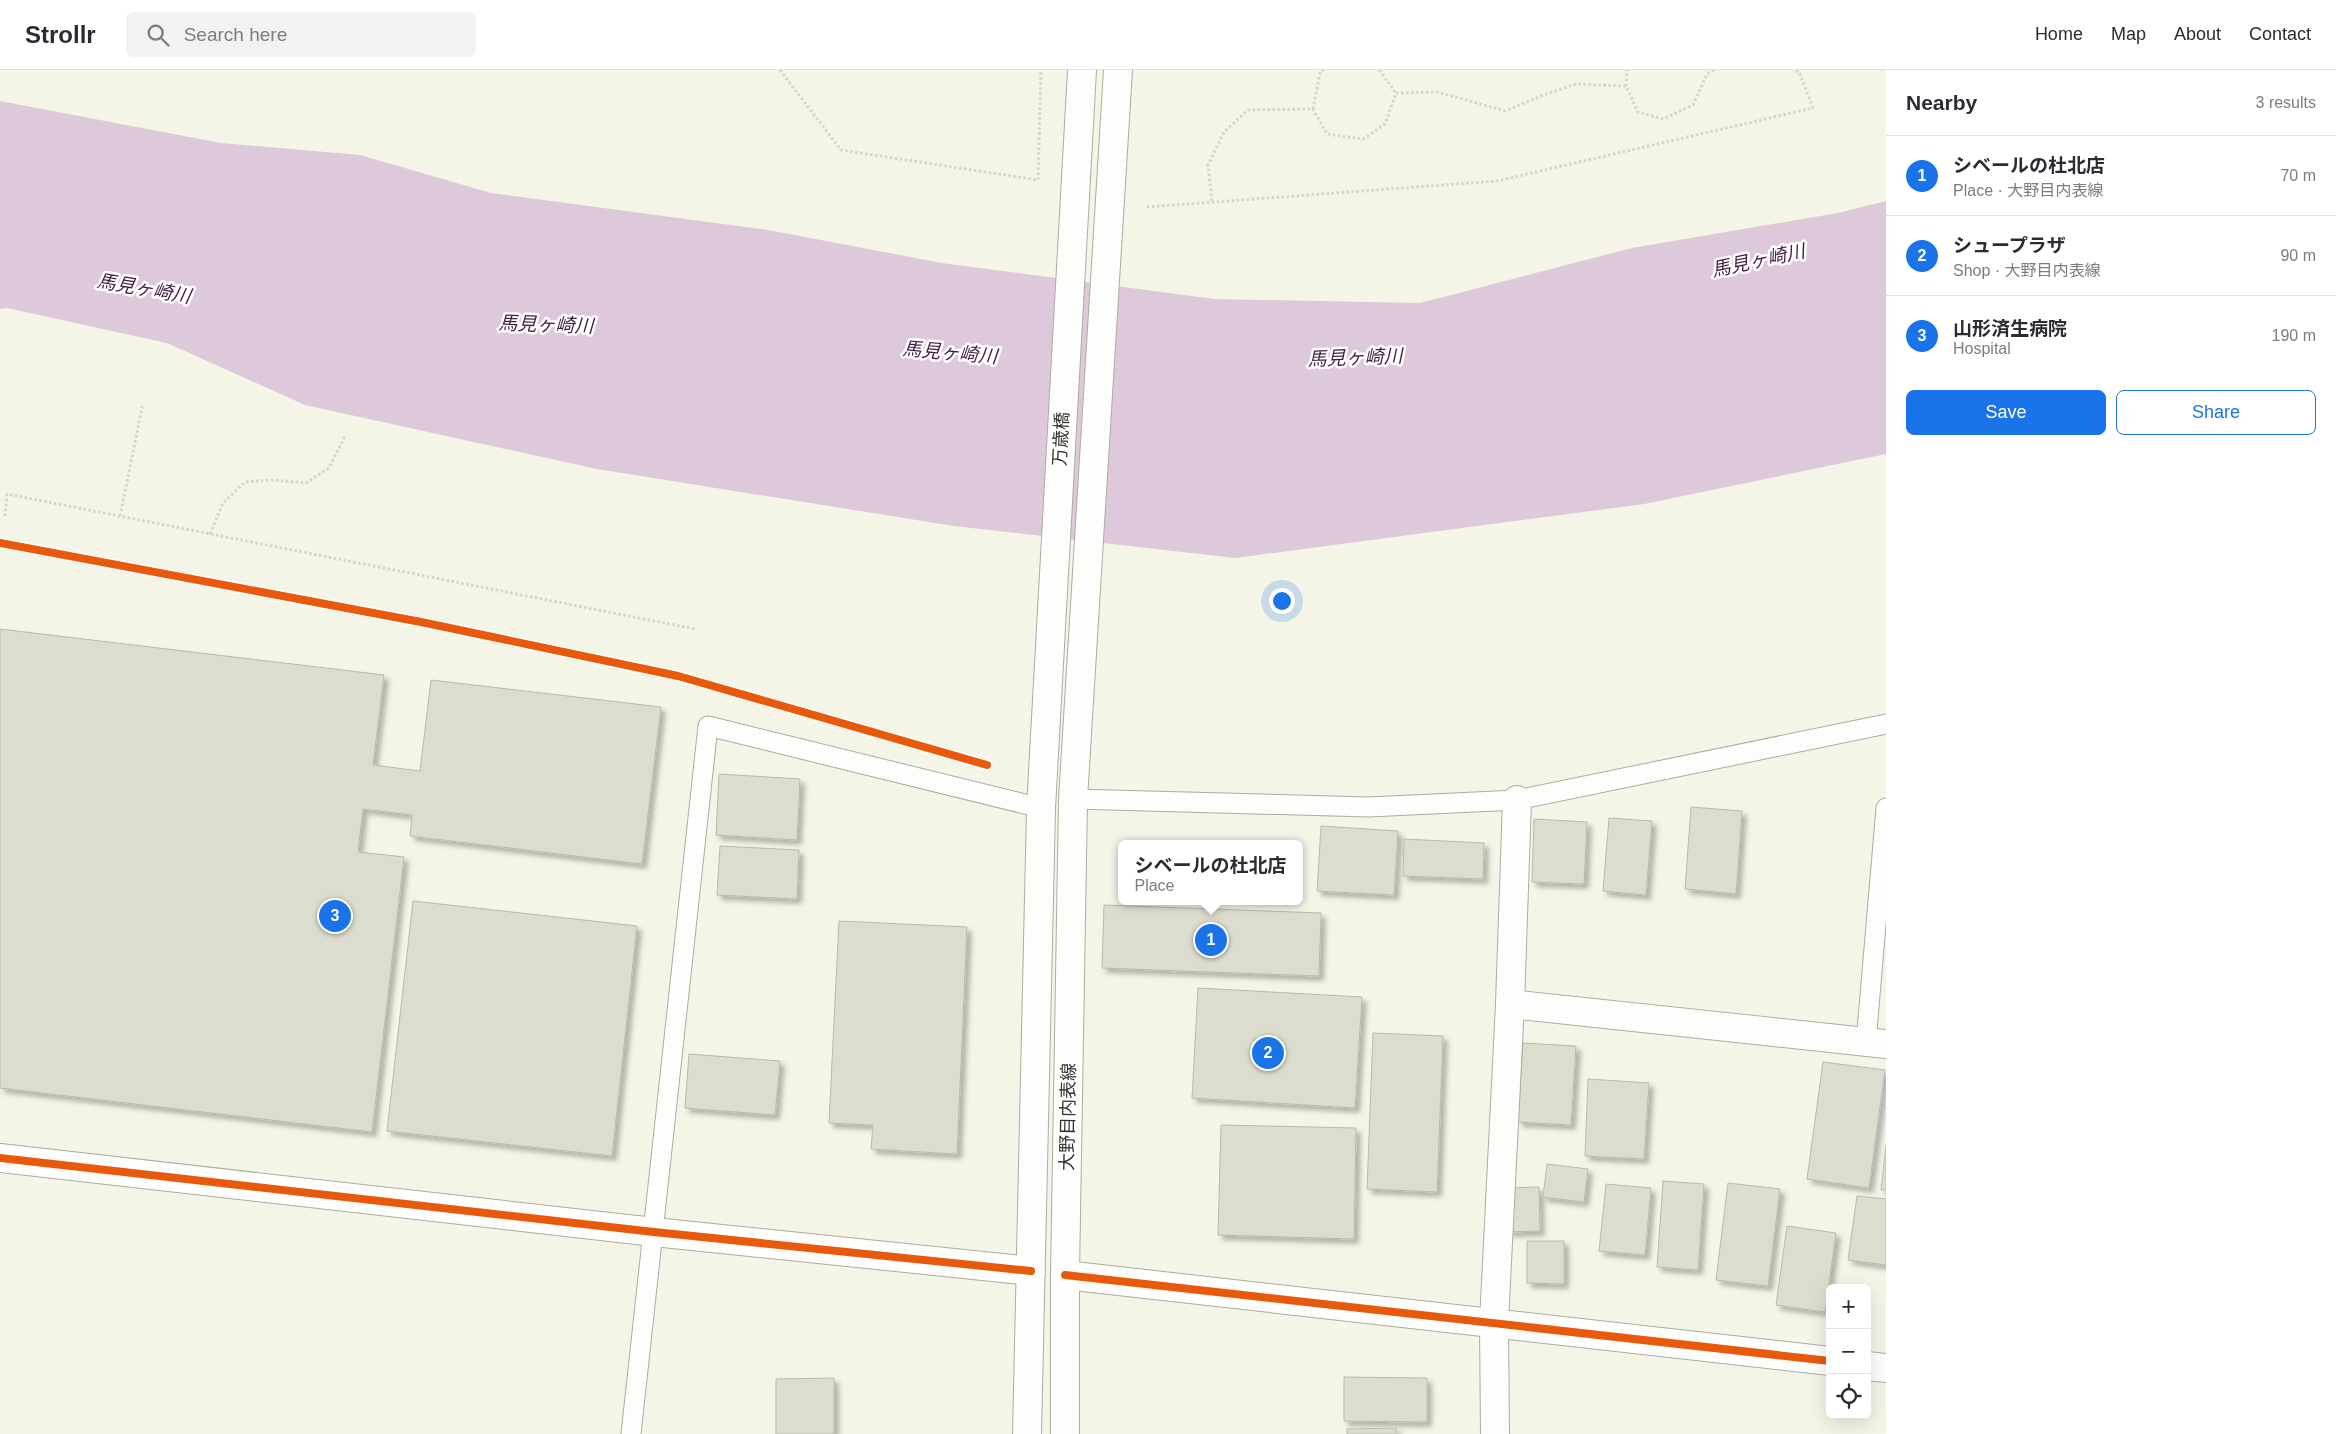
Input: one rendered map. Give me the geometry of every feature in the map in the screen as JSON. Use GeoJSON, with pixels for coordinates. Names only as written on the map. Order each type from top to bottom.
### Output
{"type":"FeatureCollection","features":[{"type":"Feature","properties":{"kind":"street","name":"万歳橋"},"geometry":{"type":"LineString","coordinates":[[1041,808],[1082,70]]}},
{"type":"Feature","properties":{"kind":"street","name":"万歳橋"},"geometry":{"type":"LineString","coordinates":[[1073,800],[1118,70]]}},
{"type":"Feature","properties":{"kind":"street","name":"大野目内表線"},"geometry":{"type":"LineString","coordinates":[[1065,1434],[1065,1275],[1073,800]]}},
{"type":"Feature","properties":{"kind":"street"},"geometry":{"type":"LineString","coordinates":[[1495,1434],[1494,1322],[1510,1004],[1517,800]]}},
{"type":"Feature","properties":{"kind":"street","name":"大野目内表線"},"geometry":{"type":"LineString","coordinates":[[1027,1434],[1041,808]]}},
{"type":"Feature","properties":{"kind":"street"},"geometry":{"type":"LineString","coordinates":[[1510,1004],[1876,1043]]}},
{"type":"Feature","properties":{"kind":"street"},"geometry":{"type":"LineString","coordinates":[[0,1158],[654,1232],[1031,1271]]}},
{"type":"Feature","properties":{"kind":"street"},"geometry":{"type":"LineString","coordinates":[[1065,1275],[1494,1322],[1826,1362]]}},
{"type":"Feature","properties":{"kind":"street"},"geometry":{"type":"LineString","coordinates":[[1871,1366],[1886,1368]]}},
{"type":"Feature","properties":{"kind":"lane"},"geometry":{"type":"LineString","coordinates":[[1073,800],[1369,808],[1517,800],[1886,724]]}},
{"type":"Feature","properties":{"kind":"lane"},"geometry":{"type":"LineString","coordinates":[[631,1434],[708,726],[1041,808]]}},
{"type":"Feature","properties":{"kind":"lane"},"geometry":{"type":"LineString","coordinates":[[1876,1043],[1886,808]]}},
{"type":"Feature","properties":{"kind":"path"},"geometry":{"type":"LineString","coordinates":[[780,70],[841,150],[1038,180],[1041,70]]}},
{"type":"Feature","properties":{"kind":"path"},"geometry":{"type":"LineString","coordinates":[[1324,70],[1320,72],[1313,109],[1327,134],[1363,138],[1385,124],[1396,93]]}},
{"type":"Feature","properties":{"kind":"path"},"geometry":{"type":"LineString","coordinates":[[1379,70],[1396,93]]}},
{"type":"Feature","properties":{"kind":"path"},"geometry":{"type":"LineString","coordinates":[[1627,70],[1626,86],[1638,112],[1663,119],[1693,105],[1706,72],[1714,70]]}},
{"type":"Feature","properties":{"kind":"path"},"geometry":{"type":"LineString","coordinates":[[1147,207],[1497,181],[1813,108],[1798,72],[1793,70]]}},
{"type":"Feature","properties":{"kind":"path"},"geometry":{"type":"LineString","coordinates":[[1396,93],[1438,92],[1505,111],[1576,84],[1626,86]]}},
{"type":"Feature","properties":{"kind":"path"},"geometry":{"type":"LineString","coordinates":[[1212,202],[1208,165],[1224,132],[1242,115],[1248,110],[1313,109]]}},
{"type":"Feature","properties":{"kind":"path"},"geometry":{"type":"LineString","coordinates":[[120,516],[143,403]]}},
{"type":"Feature","properties":{"kind":"path"},"geometry":{"type":"LineString","coordinates":[[210,534],[224,503],[245,482],[271,480],[306,483],[329,468],[345,436]]}},
{"type":"Feature","properties":{"kind":"path"},"geometry":{"type":"LineString","coordinates":[[5,516],[7,494],[696,629]]}},
{"type":"Feature","properties":{"kind":"water","name":"馬見ヶ崎川"},"geometry":{"type":"Polygon","coordinates":[[[0,101],[221,143],[360,155],[491,193],[768,230],[942,263],[1214,299],[1420,303],[1632,248],[1838,213],[1886,201],[1886,454],[1644,504],[1235,558],[954,526],[597,469],[305,405],[167,343],[7,308],[0,309],[0,101]]]}},
{"type":"Feature","properties":{"kind":"building"},"geometry":{"type":"Polygon","coordinates":[[[0,629],[384,675],[373,765],[420,771],[431,680],[661,707],[642,864],[410,836],[412,815],[363,809],[358,852],[404,857],[372,1132],[0,1088],[0,629]]]}},
{"type":"Feature","properties":{"kind":"building"},"geometry":{"type":"Polygon","coordinates":[[[719,774],[800,779],[797,840],[716,835],[719,774]]]}},
{"type":"Feature","properties":{"kind":"building"},"geometry":{"type":"Polygon","coordinates":[[[1691,807],[1742,811],[1736,894],[1685,889],[1691,807]]]}},
{"type":"Feature","properties":{"kind":"building"},"geometry":{"type":"Polygon","coordinates":[[[1609,818],[1652,821],[1646,895],[1603,891],[1609,818]]]}},
{"type":"Feature","properties":{"kind":"building"},"geometry":{"type":"Polygon","coordinates":[[[1534,819],[1587,822],[1584,884],[1532,882],[1534,819]]]}},
{"type":"Feature","properties":{"kind":"building"},"geometry":{"type":"Polygon","coordinates":[[[1321,826],[1398,831],[1394,895],[1317,891],[1321,826]]]}},
{"type":"Feature","properties":{"kind":"building"},"geometry":{"type":"Polygon","coordinates":[[[1404,839],[1484,843],[1483,879],[1403,876],[1404,839]]]}},
{"type":"Feature","properties":{"kind":"building"},"geometry":{"type":"Polygon","coordinates":[[[720,846],[799,850],[797,899],[717,895],[720,846]]]}},
{"type":"Feature","properties":{"kind":"building"},"geometry":{"type":"Polygon","coordinates":[[[413,901],[637,926],[612,1156],[387,1131],[413,901]]]}},
{"type":"Feature","properties":{"kind":"building"},"geometry":{"type":"Polygon","coordinates":[[[1104,905],[1321,913],[1319,976],[1102,968],[1104,905]]]}},
{"type":"Feature","properties":{"kind":"building"},"geometry":{"type":"Polygon","coordinates":[[[839,921],[967,927],[957,1154],[871,1149],[873,1125],[829,1123],[839,921]]]}},
{"type":"Feature","properties":{"kind":"building"},"geometry":{"type":"Polygon","coordinates":[[[1198,988],[1362,997],[1355,1108],[1192,1098],[1198,988]]]}},
{"type":"Feature","properties":{"kind":"building"},"geometry":{"type":"Polygon","coordinates":[[[1373,1033],[1443,1036],[1437,1192],[1367,1189],[1373,1033]]]}},
{"type":"Feature","properties":{"kind":"building"},"geometry":{"type":"Polygon","coordinates":[[[1523,1043],[1576,1046],[1571,1125],[1518,1122],[1523,1043]]]}},
{"type":"Feature","properties":{"kind":"building"},"geometry":{"type":"Polygon","coordinates":[[[689,1054],[780,1061],[775,1115],[685,1108],[689,1054]]]}},
{"type":"Feature","properties":{"kind":"building"},"geometry":{"type":"Polygon","coordinates":[[[1823,1062],[1885,1070],[1869,1188],[1807,1179],[1823,1062]]]}},
{"type":"Feature","properties":{"kind":"building"},"geometry":{"type":"Polygon","coordinates":[[[1588,1079],[1649,1083],[1644,1159],[1585,1156],[1588,1079]]]}},
{"type":"Feature","properties":{"kind":"building"},"geometry":{"type":"Polygon","coordinates":[[[1221,1125],[1356,1128],[1354,1239],[1218,1235],[1221,1125]]]}},
{"type":"Feature","properties":{"kind":"building"},"geometry":{"type":"Polygon","coordinates":[[[1886,1145],[1886,1190],[1881,1190],[1886,1145]]]}},
{"type":"Feature","properties":{"kind":"building"},"geometry":{"type":"Polygon","coordinates":[[[1547,1164],[1588,1169],[1584,1202],[1543,1197],[1547,1164]]]}},
{"type":"Feature","properties":{"kind":"building"},"geometry":{"type":"Polygon","coordinates":[[[1663,1181],[1704,1184],[1698,1270],[1657,1267],[1663,1181]]]}},
{"type":"Feature","properties":{"kind":"building"},"geometry":{"type":"Polygon","coordinates":[[[1728,1183],[1780,1189],[1768,1286],[1716,1280],[1728,1183]]]}},
{"type":"Feature","properties":{"kind":"building"},"geometry":{"type":"Polygon","coordinates":[[[1606,1184],[1651,1188],[1645,1255],[1599,1251],[1606,1184]]]}},
{"type":"Feature","properties":{"kind":"building"},"geometry":{"type":"Polygon","coordinates":[[[1539,1187],[1540,1231],[1508,1232],[1506,1188],[1539,1187]]]}},
{"type":"Feature","properties":{"kind":"building"},"geometry":{"type":"Polygon","coordinates":[[[1857,1196],[1886,1199],[1886,1265],[1848,1260],[1857,1196]]]}},
{"type":"Feature","properties":{"kind":"building"},"geometry":{"type":"Polygon","coordinates":[[[1787,1226],[1836,1233],[1829,1284],[1826,1284],[1825,1312],[1776,1305],[1787,1226]]]}},
{"type":"Feature","properties":{"kind":"building"},"geometry":{"type":"Polygon","coordinates":[[[1527,1241],[1564,1241],[1564,1284],[1527,1283],[1527,1241]]]}},
{"type":"Feature","properties":{"kind":"building"},"geometry":{"type":"Polygon","coordinates":[[[1344,1377],[1427,1378],[1427,1422],[1344,1421],[1344,1377]]]}},
{"type":"Feature","properties":{"kind":"building"},"geometry":{"type":"Polygon","coordinates":[[[834,1378],[834,1434],[776,1434],[776,1379],[834,1378]]]}},
{"type":"Feature","properties":{"kind":"building"},"geometry":{"type":"Polygon","coordinates":[[[1396,1428],[1396,1434],[1347,1434],[1347,1429],[1396,1428]]]}},
{"type":"Feature","properties":{"kind":"cycle path"},"geometry":{"type":"LineString","coordinates":[[0,543],[421,622],[678,676],[987,765]]}},
{"type":"Feature","properties":{"kind":"cycle path"},"geometry":{"type":"LineString","coordinates":[[0,1158],[654,1232],[1031,1271]]}},
{"type":"Feature","properties":{"kind":"cycle path"},"geometry":{"type":"LineString","coordinates":[[1065,1275],[1826,1361]]}},
{"type":"Feature","properties":{"kind":"place","name":"山形済生病院"},"geometry":{"type":"Point","coordinates":[335,916]}},
{"type":"Feature","properties":{"kind":"place","name":"シベールの杜北店"},"geometry":{"type":"Point","coordinates":[1211,940]}},
{"type":"Feature","properties":{"kind":"place","name":"シュープラザ"},"geometry":{"type":"Point","coordinates":[1268,1053]}}]}
